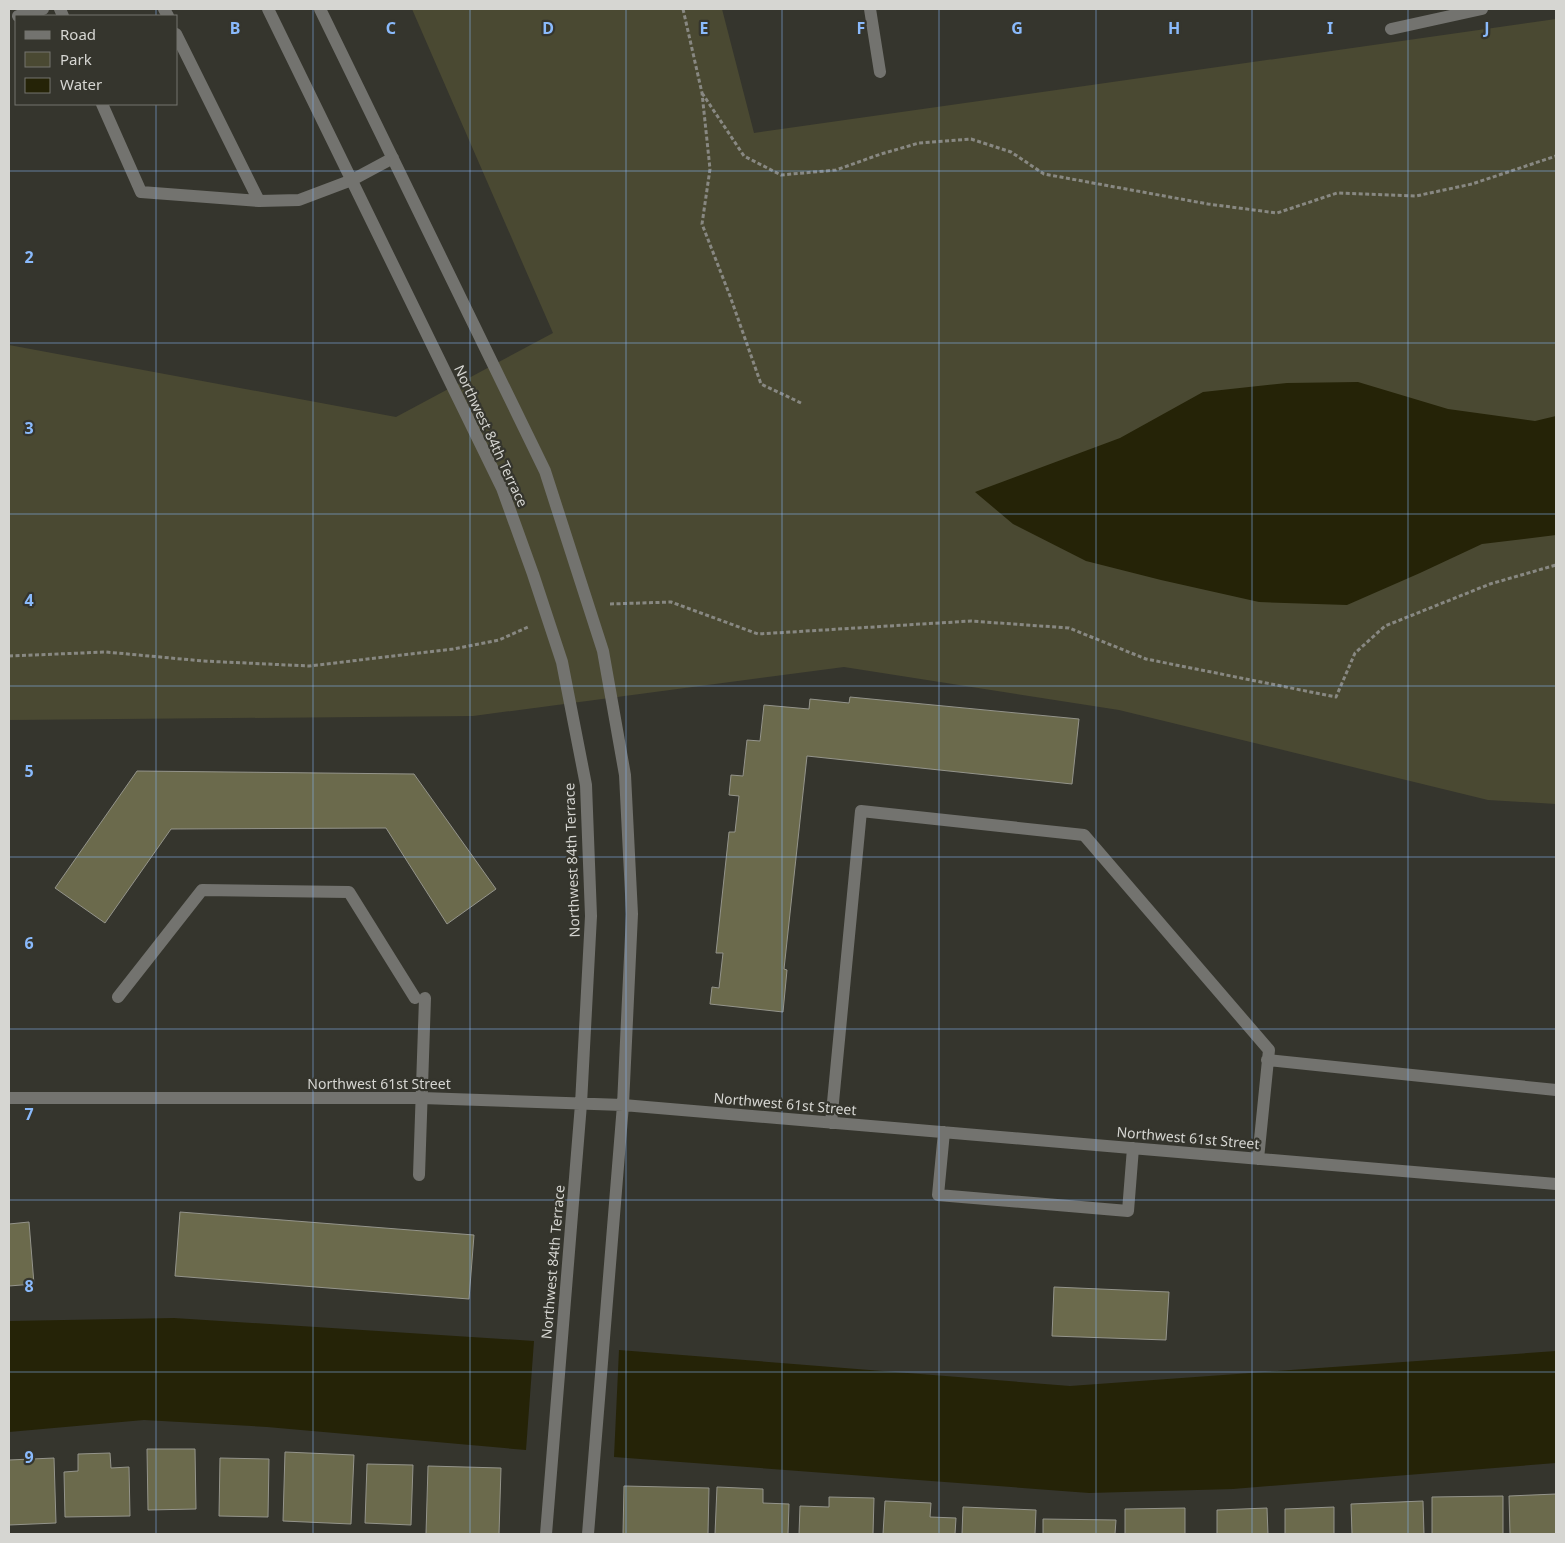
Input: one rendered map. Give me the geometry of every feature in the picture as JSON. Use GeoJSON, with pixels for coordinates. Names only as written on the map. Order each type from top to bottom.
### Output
{"type":"FeatureCollection","features":[{"type":"Feature","properties":{"kind":"street"},"geometry":{"type":"LineString","coordinates":[[21,15],[43,9]]}},
{"type":"Feature","properties":{"kind":"street","name":"Northwest 84th Terrace"},"geometry":{"type":"LineString","coordinates":[[268,9],[502,488],[562,662],[586,784],[591,916],[581,1104],[546,1534]]}},
{"type":"Feature","properties":{"kind":"street"},"geometry":{"type":"LineString","coordinates":[[320,9],[546,472],[603,651],[625,775],[632,914],[622,1105],[588,1534]]}},
{"type":"Feature","properties":{"kind":"street"},"geometry":{"type":"LineString","coordinates":[[870,9],[880,72]]}},
{"type":"Feature","properties":{"kind":"street"},"geometry":{"type":"LineString","coordinates":[[1391,29],[1482,9]]}},
{"type":"Feature","properties":{"kind":"street"},"geometry":{"type":"LineString","coordinates":[[178,38],[258,201]]}},
{"type":"Feature","properties":{"kind":"street"},"geometry":{"type":"LineString","coordinates":[[102,105],[141,192],[258,201],[299,200],[352,180],[393,158]]}},
{"type":"Feature","properties":{"kind":"street"},"geometry":{"type":"LineString","coordinates":[[831,1123],[862,811],[1084,835],[1268,1050],[1258,1159]]}},
{"type":"Feature","properties":{"kind":"street"},"geometry":{"type":"LineString","coordinates":[[118,997],[202,890],[349,892],[420,998],[422,1098],[419,1175]]}},
{"type":"Feature","properties":{"kind":"street"},"geometry":{"type":"LineString","coordinates":[[1267,1060],[1556,1090]]}},
{"type":"Feature","properties":{"kind":"street","name":"Northwest 61st Street"},"geometry":{"type":"LineString","coordinates":[[9,1098],[422,1098],[622,1105],[1556,1184]]}},
{"type":"Feature","properties":{"kind":"street"},"geometry":{"type":"LineString","coordinates":[[944,1132],[938,1196],[1128,1211],[1133,1148]]}},
{"type":"Feature","properties":{"kind":"path"},"geometry":{"type":"LineString","coordinates":[[683,9],[702,93],[710,169],[702,224],[761,384],[801,403]]}},
{"type":"Feature","properties":{"kind":"path"},"geometry":{"type":"LineString","coordinates":[[702,93],[744,156],[781,175],[836,170],[881,154],[919,144],[971,139],[1011,152],[1044,174],[1208,204],[1277,213],[1337,193],[1416,196],[1472,184],[1556,156]]}},
{"type":"Feature","properties":{"kind":"path"},"geometry":{"type":"LineString","coordinates":[[588,604],[671,602],[758,634],[971,621],[1069,628],[1146,659],[1336,697],[1356,653],[1385,626],[1490,584],[1556,565]]}},
{"type":"Feature","properties":{"kind":"path"},"geometry":{"type":"LineString","coordinates":[[9,656],[106,652],[203,661],[309,666],[453,649],[499,640],[547,618]]}},
{"type":"Feature","properties":{"kind":"green space"},"geometry":{"type":"Polygon","coordinates":[[[412,9],[722,9],[754,133],[1556,19],[1556,804],[1488,800],[1119,710],[844,667],[473,716],[9,720],[9,345],[396,417],[553,333],[412,9]]]}},
{"type":"Feature","properties":{"kind":"water"},"geometry":{"type":"Polygon","coordinates":[[[1358,382],[1448,409],[1535,421],[1556,416],[1556,535],[1482,544],[1347,605],[1259,602],[1086,561],[1013,524],[975,492],[1120,438],[1203,392],[1287,383],[1358,382]]]}},
{"type":"Feature","properties":{"kind":"water"},"geometry":{"type":"Polygon","coordinates":[[[174,1318],[534,1341],[526,1450],[267,1427],[144,1420],[9,1432],[9,1321],[174,1318]]]}},
{"type":"Feature","properties":{"kind":"water"},"geometry":{"type":"Polygon","coordinates":[[[619,1350],[1070,1386],[1556,1351],[1556,1463],[1233,1489],[1089,1493],[614,1457],[619,1350]]]}},
{"type":"Feature","properties":{"kind":"building"},"geometry":{"type":"Polygon","coordinates":[[[850,697],[1079,719],[1072,784],[807,756],[784,969],[787,970],[783,1012],[710,1004],[712,987],[719,988],[723,953],[716,953],[729,832],[735,832],[739,796],[729,795],[731,775],[743,776],[747,740],[760,741],[764,705],[809,709],[810,699],[849,703],[850,697]]]}},
{"type":"Feature","properties":{"kind":"building"},"geometry":{"type":"Polygon","coordinates":[[[137,771],[414,774],[496,889],[447,924],[386,828],[171,829],[105,923],[55,888],[137,771]]]}},
{"type":"Feature","properties":{"kind":"building"},"geometry":{"type":"Polygon","coordinates":[[[180,1212],[474,1235],[469,1299],[175,1276],[180,1212]]]}},
{"type":"Feature","properties":{"kind":"building"},"geometry":{"type":"Polygon","coordinates":[[[29,1222],[34,1284],[9,1286],[9,1224],[29,1222]]]}},
{"type":"Feature","properties":{"kind":"building"},"geometry":{"type":"Polygon","coordinates":[[[1054,1287],[1169,1292],[1166,1340],[1052,1336],[1054,1287]]]}},
{"type":"Feature","properties":{"kind":"building"},"geometry":{"type":"Polygon","coordinates":[[[147,1449],[195,1449],[196,1509],[148,1510],[147,1449]]]}},
{"type":"Feature","properties":{"kind":"building"},"geometry":{"type":"Polygon","coordinates":[[[285,1452],[354,1455],[351,1524],[283,1521],[285,1452]]]}},
{"type":"Feature","properties":{"kind":"building"},"geometry":{"type":"Polygon","coordinates":[[[110,1453],[111,1468],[129,1467],[130,1516],[65,1517],[64,1472],[78,1471],[78,1454],[110,1453]]]}},
{"type":"Feature","properties":{"kind":"building"},"geometry":{"type":"Polygon","coordinates":[[[54,1458],[56,1523],[9,1525],[9,1460],[54,1458]]]}},
{"type":"Feature","properties":{"kind":"building"},"geometry":{"type":"Polygon","coordinates":[[[220,1458],[269,1459],[268,1517],[219,1516],[220,1458]]]}},
{"type":"Feature","properties":{"kind":"building"},"geometry":{"type":"Polygon","coordinates":[[[367,1464],[413,1465],[411,1525],[365,1523],[367,1464]]]}},
{"type":"Feature","properties":{"kind":"building"},"geometry":{"type":"Polygon","coordinates":[[[428,1466],[501,1468],[499,1534],[426,1534],[428,1466]]]}},
{"type":"Feature","properties":{"kind":"building"},"geometry":{"type":"Polygon","coordinates":[[[624,1486],[709,1488],[708,1534],[623,1534],[624,1486]]]}},
{"type":"Feature","properties":{"kind":"building"},"geometry":{"type":"Polygon","coordinates":[[[717,1487],[763,1489],[763,1503],[789,1504],[788,1534],[715,1534],[717,1487]]]}},
{"type":"Feature","properties":{"kind":"building"},"geometry":{"type":"Polygon","coordinates":[[[1556,1494],[1556,1534],[1510,1534],[1509,1496],[1556,1494]]]}},
{"type":"Feature","properties":{"kind":"building"},"geometry":{"type":"Polygon","coordinates":[[[1503,1496],[1503,1534],[1432,1534],[1432,1497],[1503,1496]]]}},
{"type":"Feature","properties":{"kind":"building"},"geometry":{"type":"Polygon","coordinates":[[[829,1497],[874,1498],[873,1534],[799,1534],[800,1506],[829,1507],[829,1497]]]}},
{"type":"Feature","properties":{"kind":"building"},"geometry":{"type":"Polygon","coordinates":[[[885,1501],[931,1503],[930,1517],[956,1518],[955,1534],[883,1534],[885,1501]]]}},
{"type":"Feature","properties":{"kind":"building"},"geometry":{"type":"Polygon","coordinates":[[[1423,1501],[1424,1534],[1352,1534],[1351,1504],[1423,1501]]]}},
{"type":"Feature","properties":{"kind":"building"},"geometry":{"type":"Polygon","coordinates":[[[963,1507],[1036,1510],[1035,1534],[962,1534],[963,1507]]]}},
{"type":"Feature","properties":{"kind":"building"},"geometry":{"type":"Polygon","coordinates":[[[1334,1507],[1334,1534],[1285,1534],[1285,1509],[1334,1507]]]}},
{"type":"Feature","properties":{"kind":"building"},"geometry":{"type":"Polygon","coordinates":[[[1185,1508],[1185,1534],[1125,1534],[1125,1509],[1185,1508]]]}},
{"type":"Feature","properties":{"kind":"building"},"geometry":{"type":"Polygon","coordinates":[[[1267,1508],[1268,1534],[1217,1534],[1217,1510],[1267,1508]]]}},
{"type":"Feature","properties":{"kind":"building"},"geometry":{"type":"Polygon","coordinates":[[[1043,1519],[1116,1520],[1115,1534],[1043,1534],[1043,1519]]]}}]}
